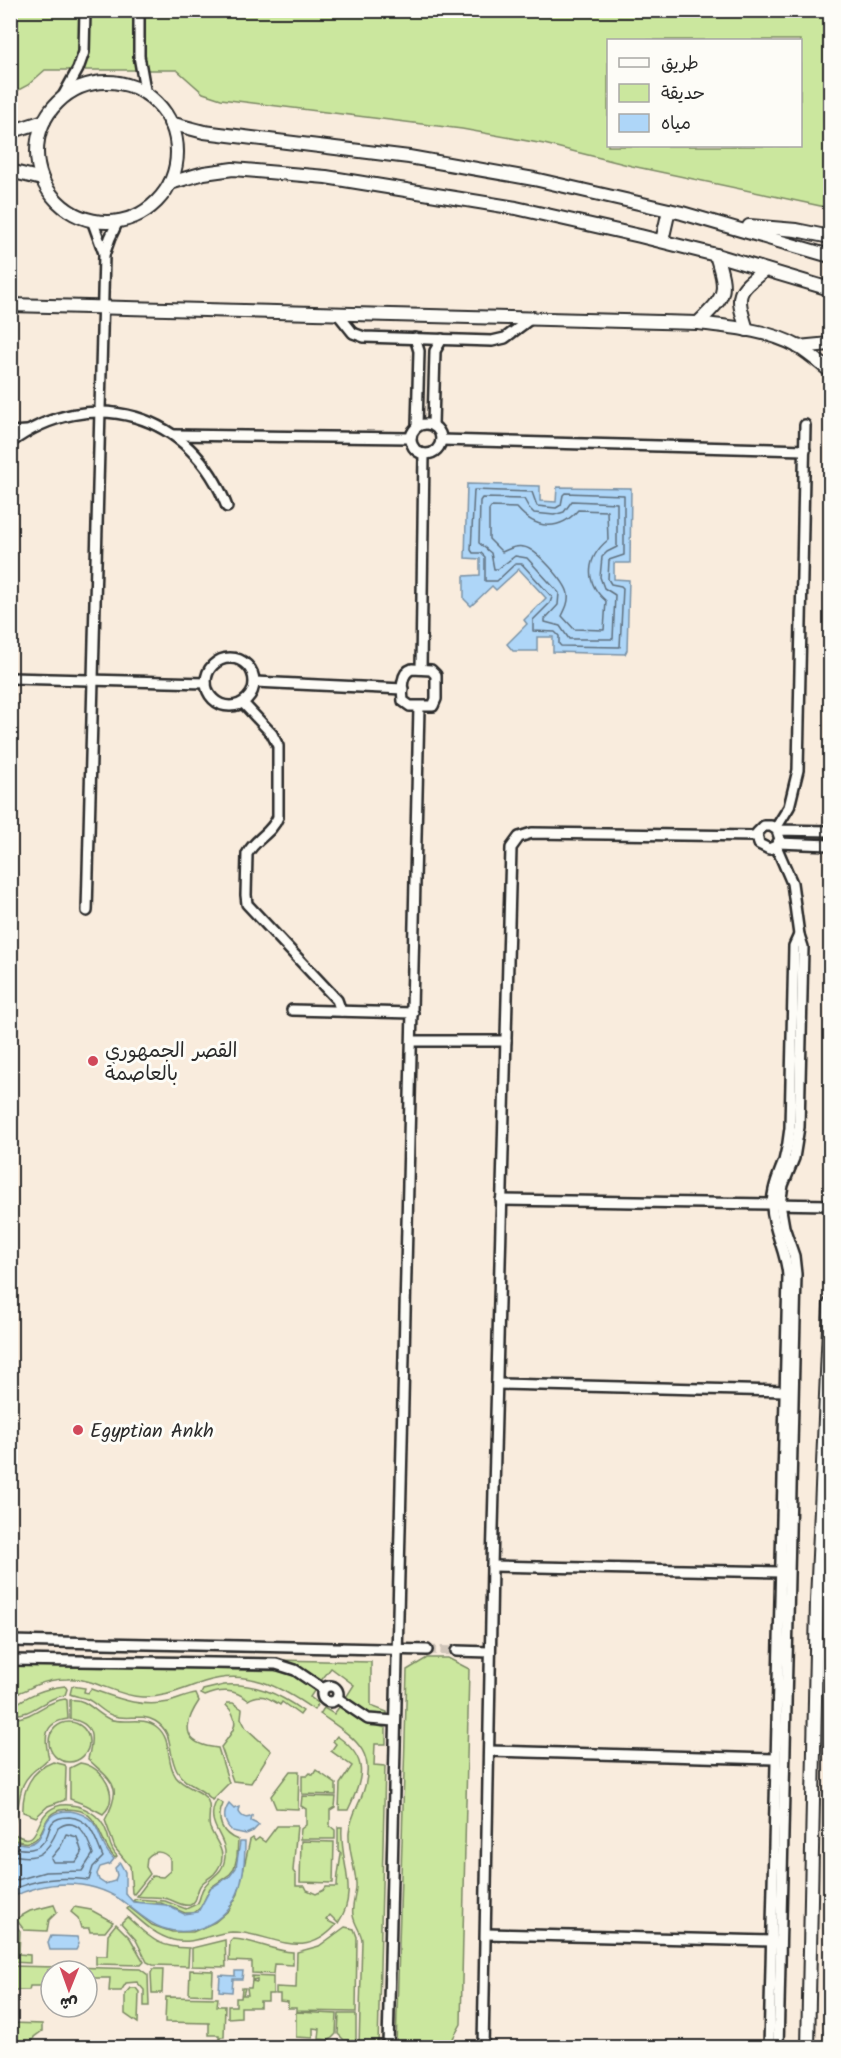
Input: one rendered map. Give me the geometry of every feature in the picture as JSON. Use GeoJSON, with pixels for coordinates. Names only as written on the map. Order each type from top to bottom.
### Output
{"type":"FeatureCollection","features":[{"type":"Feature","properties":{"kind":"main road"},"geometry":{"type":"LineString","coordinates":[[99,83],[118,83],[146,94],[160,107],[171,123],[176,140],[177,158],[170,183],[145,211],[118,221],[92,220],[66,209],[52,195],[42,179],[37,150],[44,121],[62,98],[79,88],[99,83]]}},
{"type":"Feature","properties":{"kind":"main road"},"geometry":{"type":"LineString","coordinates":[[10,132],[44,121]]}},
{"type":"Feature","properties":{"kind":"main road"},"geometry":{"type":"LineString","coordinates":[[171,123],[204,132],[347,148],[472,167],[583,189],[731,226],[831,255]]}},
{"type":"Feature","properties":{"kind":"main road"},"geometry":{"type":"LineString","coordinates":[[170,183],[204,173],[234,169],[303,174],[516,208],[716,255],[831,290]]}},
{"type":"Feature","properties":{"kind":"main road"},"geometry":{"type":"LineString","coordinates":[[10,171],[42,179]]}},
{"type":"Feature","properties":{"kind":"main road"},"geometry":{"type":"LineString","coordinates":[[662,241],[669,210]]}},
{"type":"Feature","properties":{"kind":"main road"},"geometry":{"type":"LineString","coordinates":[[731,226],[775,228],[831,237]]}},
{"type":"Feature","properties":{"kind":"main road"},"geometry":{"type":"LineString","coordinates":[[698,323],[720,301],[723,292],[724,282],[716,255]]}},
{"type":"Feature","properties":{"kind":"main road"},"geometry":{"type":"LineString","coordinates":[[747,330],[739,302],[740,294],[745,286],[765,270]]}},
{"type":"Feature","properties":{"kind":"main road"},"geometry":{"type":"LineString","coordinates":[[10,305],[698,323],[747,330],[798,347],[831,370]]}},
{"type":"Feature","properties":{"kind":"main road"},"geometry":{"type":"LineString","coordinates":[[798,347],[831,344]]}},
{"type":"Feature","properties":{"kind":"main road"},"geometry":{"type":"LineString","coordinates":[[831,351],[829,362],[831,370]]}},
{"type":"Feature","properties":{"kind":"main road"},"geometry":{"type":"LineString","coordinates":[[808,2048],[817,1600],[831,1304]]}},
{"type":"Feature","properties":{"kind":"street"},"geometry":{"type":"LineString","coordinates":[[62,98],[78,69],[84,52],[85,10]]}},
{"type":"Feature","properties":{"kind":"street"},"geometry":{"type":"LineString","coordinates":[[139,10],[140,62],[146,94]]}},
{"type":"Feature","properties":{"kind":"street"},"geometry":{"type":"LineString","coordinates":[[92,220],[104,255]]}},
{"type":"Feature","properties":{"kind":"street"},"geometry":{"type":"LineString","coordinates":[[87,911],[104,255],[118,221]]}},
{"type":"Feature","properties":{"kind":"street"},"geometry":{"type":"LineString","coordinates":[[338,313],[349,329],[358,335],[442,339],[499,340],[533,317]]}},
{"type":"Feature","properties":{"kind":"street"},"geometry":{"type":"LineString","coordinates":[[415,338],[419,364],[417,426]]}},
{"type":"Feature","properties":{"kind":"street"},"geometry":{"type":"LineString","coordinates":[[434,425],[435,351],[442,339]]}},
{"type":"Feature","properties":{"kind":"street"},"geometry":{"type":"LineString","coordinates":[[419,364],[426,367],[435,365]]}},
{"type":"Feature","properties":{"kind":"street"},"geometry":{"type":"LineString","coordinates":[[10,443],[44,422],[67,415],[100,412],[142,420],[172,435],[196,455],[217,483],[228,507]]}},
{"type":"Feature","properties":{"kind":"street"},"geometry":{"type":"LineString","coordinates":[[417,412],[434,413]]}},
{"type":"Feature","properties":{"kind":"street"},"geometry":{"type":"LineString","coordinates":[[425,423],[434,425],[440,431],[441,440],[436,450],[424,454],[414,449],[410,438],[412,431],[425,423]]}},
{"type":"Feature","properties":{"kind":"street"},"geometry":{"type":"LineString","coordinates":[[777,829],[789,807],[798,770],[806,425]]}},
{"type":"Feature","properties":{"kind":"street"},"geometry":{"type":"LineString","coordinates":[[10,432],[27,431]]}},
{"type":"Feature","properties":{"kind":"street"},"geometry":{"type":"LineString","coordinates":[[172,435],[410,438]]}},
{"type":"Feature","properties":{"kind":"street"},"geometry":{"type":"LineString","coordinates":[[196,455],[197,444],[203,435]]}},
{"type":"Feature","properties":{"kind":"street"},"geometry":{"type":"LineString","coordinates":[[441,440],[805,450]]}},
{"type":"Feature","properties":{"kind":"street"},"geometry":{"type":"LineString","coordinates":[[421,669],[424,454]]}},
{"type":"Feature","properties":{"kind":"street"},"geometry":{"type":"LineString","coordinates":[[227,658],[238,659],[247,664],[253,672],[255,682],[250,697],[243,703],[228,706],[219,704],[208,693],[206,683],[210,668],[218,661],[227,658]]}},
{"type":"Feature","properties":{"kind":"street"},"geometry":{"type":"LineString","coordinates":[[409,669],[421,669],[431,670],[436,675],[436,699],[431,706],[408,706],[405,703],[403,690],[405,673],[409,669]]}},
{"type":"Feature","properties":{"kind":"street"},"geometry":{"type":"LineString","coordinates":[[10,678],[206,683]]}},
{"type":"Feature","properties":{"kind":"street"},"geometry":{"type":"LineString","coordinates":[[255,682],[403,690]]}},
{"type":"Feature","properties":{"kind":"street"},"geometry":{"type":"LineString","coordinates":[[243,703],[275,738],[279,754],[278,817],[275,824],[250,848],[247,854],[247,904],[337,1000],[341,1011]]}},
{"type":"Feature","properties":{"kind":"street"},"geometry":{"type":"LineString","coordinates":[[388,2048],[419,707]]}},
{"type":"Feature","properties":{"kind":"street"},"geometry":{"type":"LineString","coordinates":[[831,831],[777,829],[764,826],[756,836],[759,844],[765,848],[777,844],[831,845]]}},
{"type":"Feature","properties":{"kind":"street"},"geometry":{"type":"LineString","coordinates":[[777,829],[780,836],[777,844],[792,883],[799,935],[794,946],[789,1134],[786,1153],[774,1186],[776,1204],[794,1256],[796,1274],[778,2048]]}},
{"type":"Feature","properties":{"kind":"street"},"geometry":{"type":"LineString","coordinates":[[483,2048],[501,1200],[513,844],[519,837],[532,832],[756,836]]}},
{"type":"Feature","properties":{"kind":"street"},"geometry":{"type":"LineString","coordinates":[[291,1010],[413,1012]]}},
{"type":"Feature","properties":{"kind":"street"},"geometry":{"type":"LineString","coordinates":[[412,1041],[506,1041]]}},
{"type":"Feature","properties":{"kind":"street"},"geometry":{"type":"LineString","coordinates":[[501,1200],[831,1205]]}},
{"type":"Feature","properties":{"kind":"street"},"geometry":{"type":"LineString","coordinates":[[769,2048],[788,1270],[774,1221],[776,1204]]}},
{"type":"Feature","properties":{"kind":"street"},"geometry":{"type":"LineString","coordinates":[[497,1384],[785,1391]]}},
{"type":"Feature","properties":{"kind":"street"},"geometry":{"type":"LineString","coordinates":[[492,1566],[780,1572]]}},
{"type":"Feature","properties":{"kind":"street"},"geometry":{"type":"LineString","coordinates":[[10,1641],[427,1650]]}},
{"type":"Feature","properties":{"kind":"street"},"geometry":{"type":"LineString","coordinates":[[456,1651],[490,1652]]}},
{"type":"Feature","properties":{"kind":"street"},"geometry":{"type":"LineString","coordinates":[[10,1660],[276,1664],[295,1670],[323,1689],[329,1685],[334,1686],[338,1691],[337,1698],[368,1719],[395,1721]]}},
{"type":"Feature","properties":{"kind":"street"},"geometry":{"type":"LineString","coordinates":[[489,1751],[775,1760]]}},
{"type":"Feature","properties":{"kind":"street"},"geometry":{"type":"LineString","coordinates":[[486,1934],[771,1941]]}},
{"type":"Feature","properties":{"kind":"green space"},"geometry":{"type":"Polygon","coordinates":[[[11,11],[830,11],[830,208],[632,166],[544,144],[462,129],[221,99],[203,93],[177,70],[45,70],[28,85],[11,94],[11,11]]]}},
{"type":"Feature","properties":{"kind":"green space"},"geometry":{"type":"Polygon","coordinates":[[[427,1658],[448,1658],[469,1669],[461,2024],[448,2047],[396,2047],[407,1670],[427,1658]]]}},
{"type":"Feature","properties":{"kind":"green space"},"geometry":{"type":"Polygon","coordinates":[[[276,1660],[371,1662],[371,1706],[387,1712],[387,1717],[371,1717],[345,1699],[354,1685],[331,1668],[320,1682],[304,1670],[276,1660]]]}},
{"type":"Feature","properties":{"kind":"green space"},"geometry":{"type":"Polygon","coordinates":[[[11,1664],[281,1671],[300,1677],[316,1688],[310,1697],[318,1703],[314,1710],[275,1687],[248,1678],[234,1677],[219,1678],[166,1695],[150,1697],[132,1696],[77,1679],[48,1681],[11,1694],[11,1664]]]}},
{"type":"Feature","properties":{"kind":"green space"},"geometry":{"type":"Polygon","coordinates":[[[224,1685],[266,1690],[303,1711],[300,1715],[282,1702],[280,1705],[261,1696],[248,1700],[227,1691],[205,1696],[201,1694],[203,1690],[224,1685]]]}},
{"type":"Feature","properties":{"kind":"green space"},"geometry":{"type":"Polygon","coordinates":[[[65,1686],[67,1689],[65,1695],[25,1713],[11,1714],[11,1708],[29,1696],[65,1686]]]}},
{"type":"Feature","properties":{"kind":"green space"},"geometry":{"type":"Polygon","coordinates":[[[72,1686],[85,1688],[84,1692],[88,1693],[91,1689],[129,1701],[148,1704],[169,1702],[196,1694],[199,1701],[190,1719],[189,1732],[191,1737],[205,1746],[218,1748],[229,1783],[212,1800],[180,1776],[174,1764],[168,1737],[155,1721],[146,1718],[114,1716],[87,1699],[70,1694],[72,1686]]]}},
{"type":"Feature","properties":{"kind":"green space"},"geometry":{"type":"Polygon","coordinates":[[[401,1694],[394,2047],[392,2048],[401,1694]]]}},
{"type":"Feature","properties":{"kind":"green space"},"geometry":{"type":"Polygon","coordinates":[[[58,1700],[67,1700],[68,1719],[54,1724],[47,1732],[46,1744],[49,1758],[25,1780],[11,1831],[11,1718],[25,1716],[58,1700]]]}},
{"type":"Feature","properties":{"kind":"green space"},"geometry":{"type":"Polygon","coordinates":[[[70,1700],[86,1703],[115,1721],[140,1721],[157,1727],[165,1738],[176,1777],[206,1797],[210,1808],[209,1825],[221,1850],[222,1861],[214,1874],[200,1886],[193,1904],[184,1905],[164,1898],[137,1896],[152,1876],[163,1877],[170,1871],[170,1859],[158,1852],[147,1858],[146,1867],[150,1874],[134,1894],[132,1893],[130,1866],[115,1848],[105,1820],[114,1799],[113,1785],[88,1759],[91,1733],[84,1724],[70,1719],[70,1700]]]}},
{"type":"Feature","properties":{"kind":"green space"},"geometry":{"type":"Polygon","coordinates":[[[227,1703],[233,1703],[242,1709],[241,1718],[246,1728],[271,1751],[251,1783],[233,1781],[221,1747],[232,1732],[235,1722],[227,1703]]]}},
{"type":"Feature","properties":{"kind":"green space"},"geometry":{"type":"Polygon","coordinates":[[[340,1706],[366,1723],[386,1728],[386,1744],[375,1744],[374,1765],[385,1766],[378,2047],[359,2047],[362,1940],[353,1915],[356,1883],[349,1839],[351,1824],[366,1782],[367,1768],[360,1747],[320,1714],[324,1708],[334,1714],[340,1706]]]}},
{"type":"Feature","properties":{"kind":"green space"},"geometry":{"type":"Polygon","coordinates":[[[69,1722],[83,1728],[89,1742],[83,1756],[69,1762],[55,1756],[49,1742],[55,1728],[69,1722]]]}},
{"type":"Feature","properties":{"kind":"green space"},"geometry":{"type":"Polygon","coordinates":[[[337,1736],[348,1744],[359,1761],[360,1779],[348,1810],[339,1810],[340,1784],[352,1766],[331,1751],[336,1744],[333,1741],[337,1736]]]}},
{"type":"Feature","properties":{"kind":"green space"},"geometry":{"type":"Polygon","coordinates":[[[53,1762],[65,1765],[66,1768],[65,1800],[48,1806],[36,1817],[23,1812],[24,1796],[29,1782],[39,1770],[53,1762]]]}},
{"type":"Feature","properties":{"kind":"green space"},"geometry":{"type":"Polygon","coordinates":[[[80,1763],[96,1769],[107,1783],[111,1799],[103,1814],[70,1799],[70,1768],[80,1763]]]}},
{"type":"Feature","properties":{"kind":"green space"},"geometry":{"type":"Polygon","coordinates":[[[316,1770],[336,1784],[336,1795],[302,1794],[302,1776],[310,1773],[313,1775],[316,1770]]]}},
{"type":"Feature","properties":{"kind":"green space"},"geometry":{"type":"Polygon","coordinates":[[[290,1771],[299,1771],[298,1809],[276,1808],[271,1796],[290,1771]]]}},
{"type":"Feature","properties":{"kind":"green space"},"geometry":{"type":"Polygon","coordinates":[[[388,1784],[390,1784],[384,2047],[382,2048],[388,1784]]]}},
{"type":"Feature","properties":{"kind":"green space"},"geometry":{"type":"Polygon","coordinates":[[[302,1796],[336,1797],[335,1807],[330,1810],[330,1826],[335,1830],[335,1839],[300,1839],[301,1829],[306,1825],[306,1809],[301,1806],[302,1796]]]}},
{"type":"Feature","properties":{"kind":"green space"},"geometry":{"type":"Polygon","coordinates":[[[217,1800],[223,1804],[220,1820],[224,1830],[238,1840],[237,1857],[230,1874],[210,1888],[201,1907],[194,1913],[185,1913],[161,1903],[133,1901],[135,1899],[165,1901],[186,1909],[197,1904],[204,1887],[220,1871],[224,1863],[225,1849],[213,1816],[217,1800]]]}},
{"type":"Feature","properties":{"kind":"green space"},"geometry":{"type":"Polygon","coordinates":[[[61,1805],[83,1808],[95,1815],[104,1826],[117,1856],[115,1858],[109,1850],[91,1817],[74,1809],[54,1812],[34,1840],[24,1843],[11,1839],[13,1833],[23,1838],[30,1838],[34,1835],[44,1815],[61,1805]]]}},
{"type":"Feature","properties":{"kind":"green space"},"geometry":{"type":"Polygon","coordinates":[[[277,1826],[297,1826],[293,1871],[296,1875],[296,1886],[305,1886],[307,1890],[316,1894],[326,1887],[337,1887],[341,1853],[338,1850],[338,1827],[342,1827],[348,1888],[347,1900],[338,1923],[330,1915],[326,1920],[336,1925],[311,1943],[286,1943],[247,1933],[232,1932],[196,1940],[173,1940],[148,1927],[127,1909],[129,1907],[152,1925],[172,1932],[193,1932],[215,1922],[229,1910],[238,1894],[250,1840],[253,1838],[255,1841],[259,1838],[265,1842],[277,1826]]]}},
{"type":"Feature","properties":{"kind":"green space"},"geometry":{"type":"Polygon","coordinates":[[[301,1841],[334,1842],[333,1883],[300,1882],[301,1841]]]}},
{"type":"Feature","properties":{"kind":"green space"},"geometry":{"type":"Polygon","coordinates":[[[54,1905],[57,1912],[49,1920],[47,1931],[24,1930],[16,1919],[30,1911],[54,1905]]]}},
{"type":"Feature","properties":{"kind":"green space"},"geometry":{"type":"Polygon","coordinates":[[[74,1907],[91,1910],[113,1922],[105,1932],[90,1932],[89,1928],[81,1928],[78,1918],[71,1912],[74,1907]]]}},
{"type":"Feature","properties":{"kind":"green space"},"geometry":{"type":"Polygon","coordinates":[[[127,1917],[154,1940],[168,1946],[189,1948],[188,1966],[153,1965],[147,1962],[136,1940],[121,1923],[127,1917]]]}},
{"type":"Feature","properties":{"kind":"green space"},"geometry":{"type":"Polygon","coordinates":[[[13,1921],[20,1931],[19,1954],[30,1955],[30,1963],[11,1962],[11,1923],[13,1921]]]}},
{"type":"Feature","properties":{"kind":"green space"},"geometry":{"type":"Polygon","coordinates":[[[116,1924],[130,1938],[144,1962],[141,1965],[99,1964],[96,1956],[107,1956],[108,1934],[116,1924]]]}},
{"type":"Feature","properties":{"kind":"green space"},"geometry":{"type":"Polygon","coordinates":[[[345,1927],[354,1929],[357,1937],[356,2012],[296,2011],[296,2008],[288,2008],[288,2002],[280,2001],[280,1994],[276,1994],[276,1987],[296,1988],[297,1952],[319,1946],[345,1927]]]}},
{"type":"Feature","properties":{"kind":"green space"},"geometry":{"type":"Polygon","coordinates":[[[233,1939],[293,1952],[293,1965],[274,1964],[273,1974],[252,1973],[252,1962],[229,1961],[230,1942],[233,1939]]]}},
{"type":"Feature","properties":{"kind":"green space"},"geometry":{"type":"Polygon","coordinates":[[[225,1940],[226,1967],[192,1966],[192,1948],[225,1940]]]}},
{"type":"Feature","properties":{"kind":"green space"},"geometry":{"type":"Polygon","coordinates":[[[11,1966],[39,1967],[39,1986],[30,1986],[29,1990],[12,1990],[12,2023],[42,2024],[42,2031],[34,2037],[31,2047],[11,2047],[11,1966]]]}},
{"type":"Feature","properties":{"kind":"green space"},"geometry":{"type":"Polygon","coordinates":[[[99,1968],[140,1969],[148,1975],[149,2006],[144,2006],[144,1990],[137,1982],[126,1983],[121,1991],[109,1991],[110,1978],[99,1978],[99,1968]]]}},
{"type":"Feature","properties":{"kind":"green space"},"geometry":{"type":"Polygon","coordinates":[[[153,1969],[163,1969],[162,1993],[152,1993],[151,1973],[153,1969]]]}},
{"type":"Feature","properties":{"kind":"green space"},"geometry":{"type":"Polygon","coordinates":[[[190,1970],[213,1971],[212,1995],[189,1994],[190,1970]]]}},
{"type":"Feature","properties":{"kind":"green space"},"geometry":{"type":"Polygon","coordinates":[[[252,1976],[273,1977],[273,1994],[268,1994],[268,2001],[260,2001],[260,2007],[241,2007],[241,2017],[228,2018],[228,2006],[236,2006],[236,1998],[241,1998],[242,1988],[245,1988],[243,1995],[248,1995],[247,1988],[251,1988],[252,1981],[257,1982],[257,1979],[252,1980],[252,1976]]]}},
{"type":"Feature","properties":{"kind":"green space"},"geometry":{"type":"Polygon","coordinates":[[[130,1988],[136,1988],[139,1992],[138,2023],[125,2014],[125,1994],[130,1988]]]}},
{"type":"Feature","properties":{"kind":"green space"},"geometry":{"type":"Polygon","coordinates":[[[166,1997],[218,1998],[217,2006],[225,2006],[224,2037],[219,2040],[219,2035],[209,2035],[209,2023],[165,2022],[166,1997]]]}},
{"type":"Feature","properties":{"kind":"green space"},"geometry":{"type":"Polygon","coordinates":[[[296,2012],[337,2014],[336,2034],[330,2040],[319,2039],[320,2029],[313,2028],[313,2038],[296,2037],[296,2012]]]}},
{"type":"Feature","properties":{"kind":"green space"},"geometry":{"type":"Polygon","coordinates":[[[339,2014],[356,2014],[356,2040],[344,2040],[338,2034],[339,2014]]]}},
{"type":"Feature","properties":{"kind":"water"},"geometry":{"type":"Polygon","coordinates":[[[467,484],[540,486],[540,501],[556,502],[557,487],[631,488],[630,563],[614,563],[614,579],[629,580],[625,654],[553,652],[553,637],[537,637],[537,651],[513,651],[507,644],[527,624],[524,620],[546,598],[519,569],[496,590],[492,586],[471,606],[464,599],[464,576],[480,575],[480,559],[465,558],[467,484]]]}},
{"type":"Feature","properties":{"kind":"water"},"geometry":{"type":"Polygon","coordinates":[[[229,1804],[234,1809],[240,1807],[239,1812],[242,1816],[246,1818],[252,1816],[251,1821],[259,1825],[246,1834],[232,1831],[225,1818],[225,1811],[229,1804]]]}},
{"type":"Feature","properties":{"kind":"water"},"geometry":{"type":"Polygon","coordinates":[[[70,1811],[89,1818],[114,1859],[110,1864],[100,1867],[97,1874],[99,1880],[105,1884],[115,1881],[117,1875],[115,1868],[120,1863],[125,1872],[125,1893],[133,1902],[166,1905],[184,1914],[198,1912],[211,1888],[230,1876],[236,1868],[240,1842],[245,1842],[242,1880],[233,1903],[217,1919],[207,1925],[197,1929],[174,1931],[156,1925],[121,1900],[95,1888],[66,1884],[52,1885],[11,1898],[11,1841],[29,1844],[36,1841],[52,1815],[70,1811]]]}},
{"type":"Feature","properties":{"kind":"water"},"geometry":{"type":"Polygon","coordinates":[[[51,1936],[77,1937],[79,1944],[76,1950],[50,1950],[48,1943],[51,1936]]]}},
{"type":"Feature","properties":{"kind":"water"},"geometry":{"type":"Polygon","coordinates":[[[235,1971],[243,1971],[242,1979],[233,1979],[232,1992],[219,1991],[220,1975],[235,1976],[235,1971]]]}},
{"type":"Feature","properties":{"kind":"tunnel"},"geometry":{"type":"LineString","coordinates":[[427,1650],[456,1651]]}},
{"type":"Feature","properties":{"kind":"place","name":"القصر الجمهوري بالعاصمة"},"geometry":{"type":"Point","coordinates":[93,1061]}},
{"type":"Feature","properties":{"kind":"place","name":"Egyptian Ankh"},"geometry":{"type":"Point","coordinates":[78,1430]}}]}
